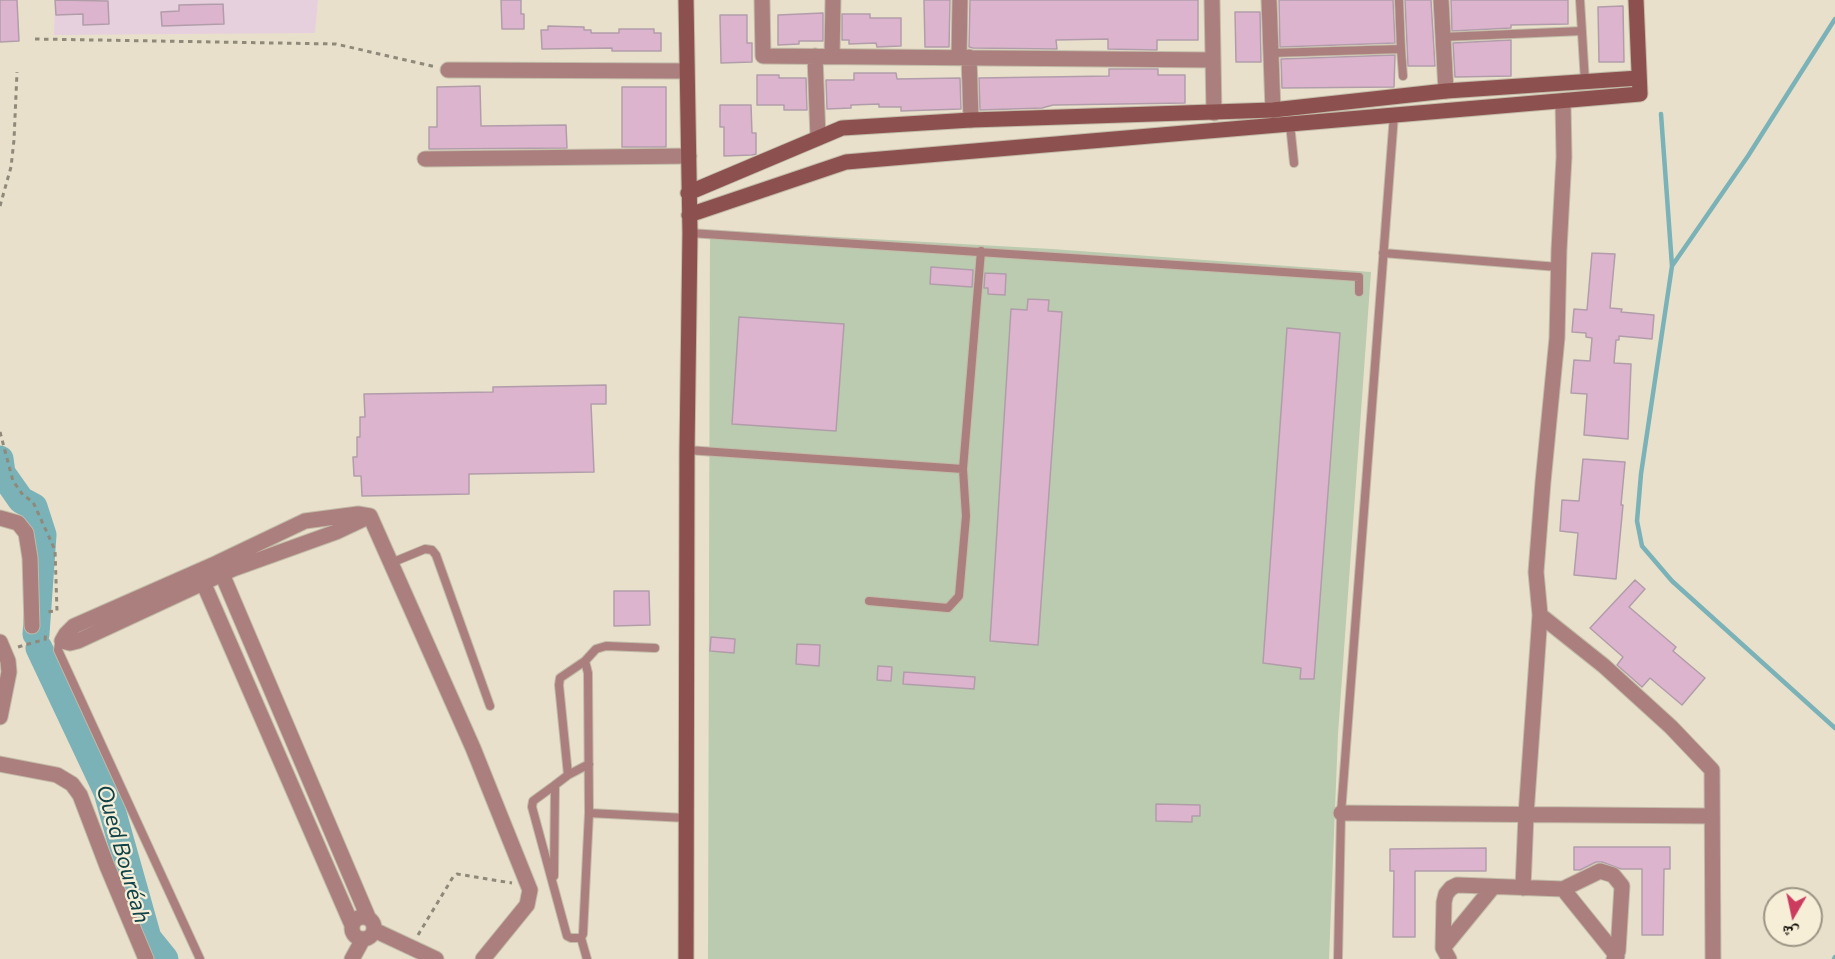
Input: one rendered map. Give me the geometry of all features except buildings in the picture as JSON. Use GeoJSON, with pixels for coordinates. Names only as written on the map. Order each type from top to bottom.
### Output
{"type":"FeatureCollection","features":[{"type":"Feature","properties":{"kind":"street"},"geometry":{"type":"LineString","coordinates":[[686,0],[690,214],[686,959]]}},
{"type":"Feature","properties":{"kind":"street"},"geometry":{"type":"LineString","coordinates":[[762,0],[763,56],[1213,60]]}},
{"type":"Feature","properties":{"kind":"street"},"geometry":{"type":"LineString","coordinates":[[832,56],[833,0]]}},
{"type":"Feature","properties":{"kind":"street"},"geometry":{"type":"LineString","coordinates":[[960,0],[970,120]]}},
{"type":"Feature","properties":{"kind":"street"},"geometry":{"type":"LineString","coordinates":[[1212,0],[1214,113],[1218,130]]}},
{"type":"Feature","properties":{"kind":"street"},"geometry":{"type":"LineString","coordinates":[[1269,0],[1273,110]]}},
{"type":"Feature","properties":{"kind":"street"},"geometry":{"type":"LineString","coordinates":[[1441,0],[1446,91]]}},
{"type":"Feature","properties":{"kind":"street"},"geometry":{"type":"LineString","coordinates":[[690,214],[846,162],[1640,94],[1636,0]]}},
{"type":"Feature","properties":{"kind":"street"},"geometry":{"type":"LineString","coordinates":[[815,56],[818,138]]}},
{"type":"Feature","properties":{"kind":"street"},"geometry":{"type":"LineString","coordinates":[[448,70],[686,71]]}},
{"type":"Feature","properties":{"kind":"street"},"geometry":{"type":"LineString","coordinates":[[688,193],[842,128],[970,120],[1273,110],[1446,91],[1639,78]]}},
{"type":"Feature","properties":{"kind":"street"},"geometry":{"type":"LineString","coordinates":[[1523,888],[1540,615],[1536,572],[1542,482],[1557,338],[1558,267],[1564,177],[1563,102]]}},
{"type":"Feature","properties":{"kind":"street"},"geometry":{"type":"LineString","coordinates":[[425,159],[689,156]]}},
{"type":"Feature","properties":{"kind":"street"},"geometry":{"type":"LineString","coordinates":[[64,637],[70,643],[78,641],[219,569],[336,532],[370,516],[472,748],[530,890],[527,905],[483,959]]}},
{"type":"Feature","properties":{"kind":"street"},"geometry":{"type":"LineString","coordinates":[[0,518],[18,523],[26,533],[30,558],[32,626]]}},
{"type":"Feature","properties":{"kind":"street"},"geometry":{"type":"LineString","coordinates":[[219,569],[368,929]]}},
{"type":"Feature","properties":{"kind":"street"},"geometry":{"type":"LineString","coordinates":[[201,577],[352,925],[358,917],[368,929],[412,946],[436,959]]}},
{"type":"Feature","properties":{"kind":"street"},"geometry":{"type":"LineString","coordinates":[[1540,615],[1604,666],[1671,727],[1712,770],[1713,959]]}},
{"type":"Feature","properties":{"kind":"street"},"geometry":{"type":"LineString","coordinates":[[0,717],[9,672],[2,646]]}},
{"type":"Feature","properties":{"kind":"street"},"geometry":{"type":"LineString","coordinates":[[0,764],[57,775],[72,784],[80,795],[106,866],[146,959]]}},
{"type":"Feature","properties":{"kind":"street"},"geometry":{"type":"LineString","coordinates":[[1341,813],[1712,816]]}},
{"type":"Feature","properties":{"kind":"street"},"geometry":{"type":"LineString","coordinates":[[1446,953],[1444,902],[1450,888],[1457,885],[1563,889],[1600,871],[1613,874],[1618,879],[1622,893],[1616,958]]}},
{"type":"Feature","properties":{"kind":"street"},"geometry":{"type":"LineString","coordinates":[[1446,953],[1493,886]]}},
{"type":"Feature","properties":{"kind":"street"},"geometry":{"type":"LineString","coordinates":[[1563,889],[1616,958]]}},
{"type":"Feature","properties":{"kind":"street"},"geometry":{"type":"LineString","coordinates":[[352,959],[368,929]]}},
{"type":"Feature","properties":{"kind":"lane"},"geometry":{"type":"LineString","coordinates":[[1399,0],[1403,76]]}},
{"type":"Feature","properties":{"kind":"lane"},"geometry":{"type":"LineString","coordinates":[[1580,0],[1586,83]]}},
{"type":"Feature","properties":{"kind":"lane"},"geometry":{"type":"LineString","coordinates":[[1443,37],[1582,31]]}},
{"type":"Feature","properties":{"kind":"lane"},"geometry":{"type":"LineString","coordinates":[[1271,53],[1401,49]]}},
{"type":"Feature","properties":{"kind":"lane"},"geometry":{"type":"LineString","coordinates":[[1338,959],[1341,813],[1394,115]]}},
{"type":"Feature","properties":{"kind":"lane"},"geometry":{"type":"LineString","coordinates":[[1290,124],[1294,163]]}},
{"type":"Feature","properties":{"kind":"lane"},"geometry":{"type":"LineString","coordinates":[[690,233],[1359,277],[1359,291]]}},
{"type":"Feature","properties":{"kind":"lane"},"geometry":{"type":"LineString","coordinates":[[869,601],[948,608],[958,597],[966,516],[963,469],[981,251]]}},
{"type":"Feature","properties":{"kind":"lane"},"geometry":{"type":"LineString","coordinates":[[1383,253],[1558,267]]}},
{"type":"Feature","properties":{"kind":"lane"},"geometry":{"type":"LineString","coordinates":[[687,450],[963,469]]}},
{"type":"Feature","properties":{"kind":"lane"},"geometry":{"type":"LineString","coordinates":[[391,563],[425,549],[432,550],[436,555],[490,706]]}},
{"type":"Feature","properties":{"kind":"lane"},"geometry":{"type":"LineString","coordinates":[[64,637],[58,650],[200,959]]}},
{"type":"Feature","properties":{"kind":"lane"},"geometry":{"type":"LineString","coordinates":[[568,775],[560,678],[585,661],[596,649],[606,646],[655,648]]}},
{"type":"Feature","properties":{"kind":"lane"},"geometry":{"type":"LineString","coordinates":[[585,661],[588,673],[589,813],[581,938],[587,959]]}},
{"type":"Feature","properties":{"kind":"lane"},"geometry":{"type":"LineString","coordinates":[[581,938],[567,936],[532,807],[533,801],[568,775],[589,764]]}},
{"type":"Feature","properties":{"kind":"lane"},"geometry":{"type":"LineString","coordinates":[[554,887],[555,785]]}},
{"type":"Feature","properties":{"kind":"lane"},"geometry":{"type":"LineString","coordinates":[[589,813],[686,818]]}},
{"type":"Feature","properties":{"kind":"path"},"geometry":{"type":"LineString","coordinates":[[35,39],[336,44],[448,70]]}},
{"type":"Feature","properties":{"kind":"path"},"geometry":{"type":"LineString","coordinates":[[0,206],[12,158],[17,72]]}},
{"type":"Feature","properties":{"kind":"path"},"geometry":{"type":"LineString","coordinates":[[2,646],[64,637]]}},
{"type":"Feature","properties":{"kind":"path"},"geometry":{"type":"LineString","coordinates":[[412,946],[453,877],[457,874],[528,885]]}},
{"type":"Feature","properties":{"kind":"shaded area"},"geometry":{"type":"Polygon","coordinates":[[[55,0],[318,0],[315,33],[54,35],[55,0]]]}},
{"type":"Feature","properties":{"kind":"green space"},"geometry":{"type":"Polygon","coordinates":[[[710,230],[1052,249],[1371,272],[1338,734],[1329,959],[708,959],[710,230]]]}},
{"type":"Feature","properties":{"kind":"waterway"},"geometry":{"type":"LineString","coordinates":[[1835,19],[1748,156],[1672,266],[1641,474],[1637,521],[1642,546],[1672,581],[1835,728]]}},
{"type":"Feature","properties":{"kind":"waterway"},"geometry":{"type":"LineString","coordinates":[[1661,114],[1672,266]]}},
{"type":"Feature","properties":{"kind":"waterway","name":"Oued Bouréah"},"geometry":{"type":"LineString","coordinates":[[0,459],[2,473],[21,500],[34,507],[43,535],[36,634]]}},
{"type":"Feature","properties":{"kind":"waterway","name":"Oued Bouréah"},"geometry":{"type":"LineString","coordinates":[[39,648],[107,792],[148,938],[165,959]]}}]}
